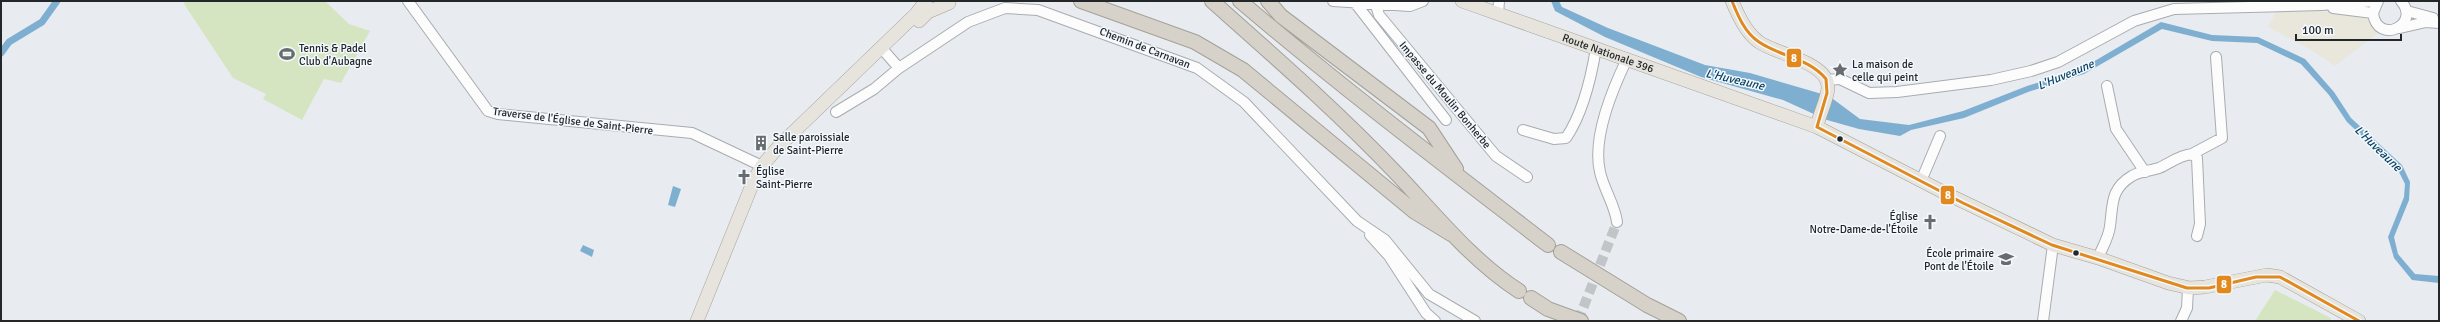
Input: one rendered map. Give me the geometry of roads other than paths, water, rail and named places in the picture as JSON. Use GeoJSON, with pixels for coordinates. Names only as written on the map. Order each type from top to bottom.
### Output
{"type":"FeatureCollection","features":[{"type":"Feature","properties":{"kind":"highway"},"geometry":{"type":"LineString","coordinates":[[1080,1],[1195,42],[1243,70],[1415,212],[1451,234]]}},
{"type":"Feature","properties":{"kind":"highway"},"geometry":{"type":"LineString","coordinates":[[1212,1],[1324,102],[1396,173],[1451,234],[1504,281],[1519,290]]}},
{"type":"Feature","properties":{"kind":"highway"},"geometry":{"type":"LineString","coordinates":[[1240,1],[1300,52],[1548,244]]}},
{"type":"Feature","properties":{"kind":"highway"},"geometry":{"type":"LineString","coordinates":[[1268,1],[1281,16],[1429,128],[1463,179]]}},
{"type":"Feature","properties":{"kind":"highway"},"geometry":{"type":"LineString","coordinates":[[1560,252],[1647,305],[1679,321]]}},
{"type":"Feature","properties":{"kind":"highway"},"geometry":{"type":"LineString","coordinates":[[1531,298],[1548,309],[1581,321]]}},
{"type":"Feature","properties":{"kind":"main road"},"geometry":{"type":"LineString","coordinates":[[697,321],[754,180],[762,166],[829,98],[916,14],[926,1]]}},
{"type":"Feature","properties":{"kind":"main road","name":"Route Nationale 396"},"geometry":{"type":"LineString","coordinates":[[1462,1],[1498,7],[1596,48],[1755,105],[1818,123],[1921,181],[2053,245],[2098,258],[2168,283],[2188,294],[2205,288],[2267,275],[2280,277],[2359,321]]}},
{"type":"Feature","properties":{"kind":"main road"},"geometry":{"type":"LineString","coordinates":[[1732,1],[1738,16],[1759,42],[1813,65],[1827,84],[1818,123]]}},
{"type":"Feature","properties":{"kind":"main road"},"geometry":{"type":"LineString","coordinates":[[829,98],[885,52],[928,12],[949,2]]}},
{"type":"Feature","properties":{"kind":"street","name":"Traverse de l'Église de Saint-Pierre"},"geometry":{"type":"LineString","coordinates":[[408,1],[488,111],[498,114],[692,133],[762,166]]}},
{"type":"Feature","properties":{"kind":"street"},"geometry":{"type":"LineString","coordinates":[[1333,1],[1356,4],[1375,2],[1410,6],[1424,1]]}},
{"type":"Feature","properties":{"kind":"street"},"geometry":{"type":"LineString","coordinates":[[1827,84],[1840,79],[1869,93],[1897,92],[1991,80],[2031,71],[2058,62],[2134,21],[2174,9],[2322,5],[2377,1],[2373,13],[2376,24],[2382,29],[2393,30],[2426,22],[2439,24]]}},
{"type":"Feature","properties":{"kind":"street"},"geometry":{"type":"LineString","coordinates":[[2400,28],[2407,16],[2407,11],[2401,1]]}},
{"type":"Feature","properties":{"kind":"street","name":"Impasse du Moulin Bonherbe"},"geometry":{"type":"LineString","coordinates":[[1375,2],[1379,15],[1496,156],[1527,177]]}},
{"type":"Feature","properties":{"kind":"street"},"geometry":{"type":"LineString","coordinates":[[1356,4],[1446,120]]}},
{"type":"Feature","properties":{"kind":"street"},"geometry":{"type":"LineString","coordinates":[[2322,5],[2373,13]]}},
{"type":"Feature","properties":{"kind":"street","name":"Chemin de Carnavan"},"geometry":{"type":"LineString","coordinates":[[836,112],[874,90],[899,68],[968,22],[1005,8],[1038,10],[1197,68],[1244,102],[1357,221],[1385,240],[1429,294],[1475,321]]}},
{"type":"Feature","properties":{"kind":"street"},"geometry":{"type":"LineString","coordinates":[[2407,11],[2422,16],[2439,18]]}},
{"type":"Feature","properties":{"kind":"street"},"geometry":{"type":"LineString","coordinates":[[1522,130],[1554,140],[1566,138],[1573,127],[1591,76],[1596,48]]}},
{"type":"Feature","properties":{"kind":"street"},"geometry":{"type":"LineString","coordinates":[[885,52],[899,68]]}},
{"type":"Feature","properties":{"kind":"street"},"geometry":{"type":"LineString","coordinates":[[2098,258],[2110,228],[2111,208],[2114,195],[2124,182],[2134,175],[2145,172],[2186,154],[2192,154],[2222,138],[2216,57]]}},
{"type":"Feature","properties":{"kind":"street"},"geometry":{"type":"LineString","coordinates":[[1617,222],[1616,213],[1600,170],[1600,147],[1609,96],[1627,59]]}},
{"type":"Feature","properties":{"kind":"street"},"geometry":{"type":"LineString","coordinates":[[2107,86],[2116,129],[2145,172]]}},
{"type":"Feature","properties":{"kind":"street"},"geometry":{"type":"LineString","coordinates":[[1921,181],[1940,136]]}},
{"type":"Feature","properties":{"kind":"street"},"geometry":{"type":"LineString","coordinates":[[2192,154],[2197,158],[2200,224],[2197,236]]}},
{"type":"Feature","properties":{"kind":"street"},"geometry":{"type":"LineString","coordinates":[[1357,221],[1389,256],[1426,313],[1435,321]]}},
{"type":"Feature","properties":{"kind":"street"},"geometry":{"type":"LineString","coordinates":[[2043,321],[2053,245]]}},
{"type":"Feature","properties":{"kind":"street"},"geometry":{"type":"LineString","coordinates":[[2181,321],[2188,294]]}},
{"type":"Feature","properties":{"kind":"street"},"geometry":{"type":"LineString","coordinates":[[2186,321],[2190,309],[2188,294]]}},
{"type":"Feature","properties":{"kind":"water","name":"L'Huveaune"},"geometry":{"type":"Polygon","coordinates":[[[1551,1],[1559,1],[1562,7],[1608,28],[1705,65],[1750,73],[1829,96],[1860,119],[1909,125],[1963,111],[2027,86],[2081,69],[2161,22],[2212,35],[2258,37],[2305,59],[2334,92],[2351,118],[2402,165],[2410,182],[2409,200],[2394,237],[2398,254],[2415,274],[2439,276],[2439,283],[2412,280],[2394,258],[2388,237],[2404,197],[2405,184],[2398,170],[2347,122],[2329,95],[2301,64],[2257,43],[2212,41],[2162,29],[2084,74],[2028,92],[1964,118],[1911,130],[1900,136],[1859,129],[1827,120],[1783,100],[1701,77],[1605,37],[1555,11],[1551,1]]]}},
{"type":"Feature","properties":{"kind":"water"},"geometry":{"type":"Polygon","coordinates":[[[673,186],[681,189],[675,207],[668,205],[673,186]]]}},
{"type":"Feature","properties":{"kind":"water"},"geometry":{"type":"Polygon","coordinates":[[[583,245],[594,250],[592,257],[580,251],[583,245]]]}},
{"type":"Feature","properties":{"kind":"waterway"},"geometry":{"type":"LineString","coordinates":[[1,53],[9,42],[42,22],[57,1]]}},
{"type":"Feature","properties":{"kind":"tunnel"},"geometry":{"type":"LineString","coordinates":[[1578,321],[1617,222]]}},
{"type":"Feature","properties":{"kind":"place","name":"Tennis & Padel Club d'Aubagne"},"geometry":{"type":"Point","coordinates":[287,54]}},
{"type":"Feature","properties":{"kind":"place","name":"La maison de celle qui peint"},"geometry":{"type":"Point","coordinates":[1840,70]}},
{"type":"Feature","properties":{"kind":"place","name":"Salle paroissiale de Saint-Pierre"},"geometry":{"type":"Point","coordinates":[761,143]}},
{"type":"Feature","properties":{"kind":"place","name":"Église Saint-Pierre"},"geometry":{"type":"Point","coordinates":[744,177]}},
{"type":"Feature","properties":{"kind":"place","name":"Église Notre-Dame-de-l'Étoile"},"geometry":{"type":"Point","coordinates":[1930,222]}},
{"type":"Feature","properties":{"kind":"place","name":"École primaire Pont de l'Étoile"},"geometry":{"type":"Point","coordinates":[2006,259]}}]}
